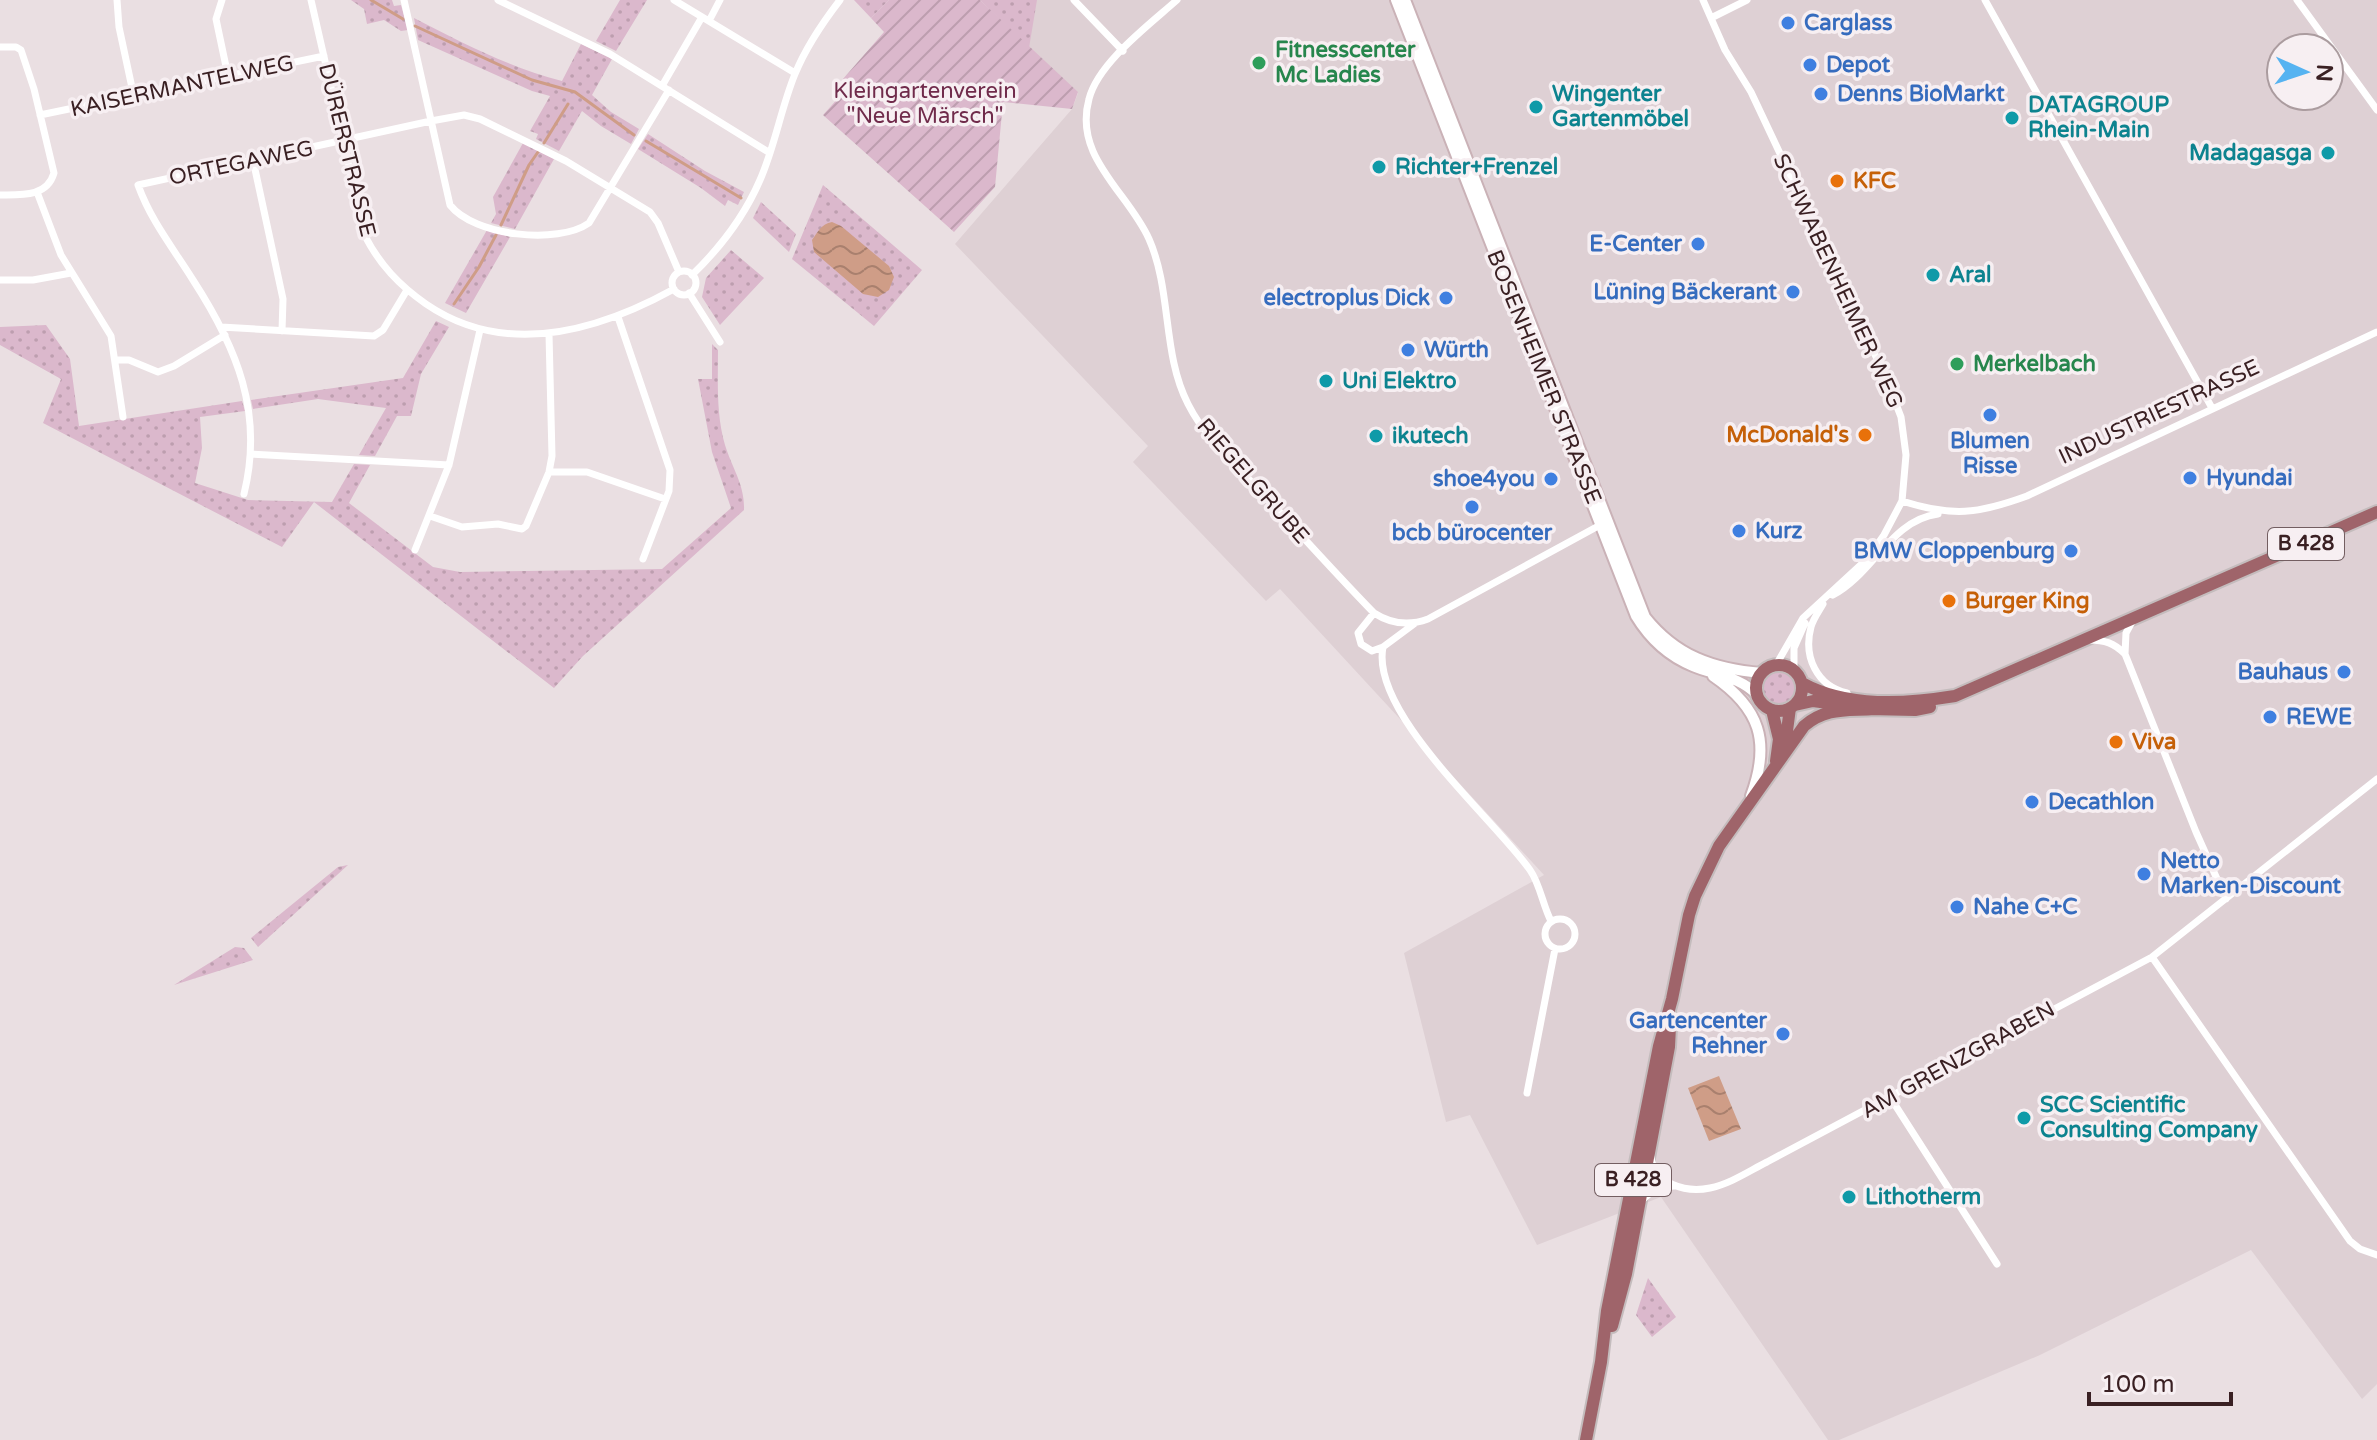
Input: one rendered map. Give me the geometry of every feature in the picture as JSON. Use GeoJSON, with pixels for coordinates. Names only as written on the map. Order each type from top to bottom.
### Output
{"type":"FeatureCollection","features":[{"type":"Feature","properties":{"kind":"main road","name":"B 428"},"geometry":{"type":"LineString","coordinates":[[1586,1440],[1659,1046],[1695,896],[1719,846],[1804,726],[1821,714],[1840,709],[1955,696],[2377,512]]}},
{"type":"Feature","properties":{"kind":"main road"},"geometry":{"type":"LineString","coordinates":[[1772,710],[1792,707],[1801,695],[1802,683],[1794,670],[1776,665],[1758,679],[1757,695],[1772,710],[1779,739],[1777,764]]}},
{"type":"Feature","properties":{"kind":"main road","name":"B 428"},"geometry":{"type":"LineString","coordinates":[[1802,683],[1832,695],[1876,705]]}},
{"type":"Feature","properties":{"kind":"main road","name":"B 428"},"geometry":{"type":"LineString","coordinates":[[1777,764],[1792,707],[1813,701],[1876,705]]}},
{"type":"Feature","properties":{"kind":"main road","name":"B 428"},"geometry":{"type":"LineString","coordinates":[[1601,1362],[1626,1274],[1669,1047],[1672,999]]}},
{"type":"Feature","properties":{"kind":"street"},"geometry":{"type":"LineString","coordinates":[[117,0],[134,97]]}},
{"type":"Feature","properties":{"kind":"street"},"geometry":{"type":"LineString","coordinates":[[222,0],[216,19],[228,76]]}},
{"type":"Feature","properties":{"kind":"street","name":"DÜRERSTRASSE"},"geometry":{"type":"LineString","coordinates":[[311,0],[365,236],[383,266],[407,290],[443,314],[480,330],[514,335],[549,334],[587,327],[618,317],[674,289]]}},
{"type":"Feature","properties":{"kind":"street"},"geometry":{"type":"LineString","coordinates":[[404,0],[450,205],[475,222],[520,234],[573,231],[589,223],[705,19],[720,0]]}},
{"type":"Feature","properties":{"kind":"street"},"geometry":{"type":"LineString","coordinates":[[498,0],[610,54],[770,153]]}},
{"type":"Feature","properties":{"kind":"street"},"geometry":{"type":"LineString","coordinates":[[674,0],[795,73]]}},
{"type":"Feature","properties":{"kind":"street"},"geometry":{"type":"LineString","coordinates":[[692,275],[719,248],[737,223],[760,180],[795,73],[817,32],[840,0]]}},
{"type":"Feature","properties":{"kind":"street"},"geometry":{"type":"LineString","coordinates":[[1074,0],[1123,51]]}},
{"type":"Feature","properties":{"kind":"street","name":"RIEGELGRUBE"},"geometry":{"type":"LineString","coordinates":[[1177,0],[1123,51],[1094,84],[1086,126],[1092,151],[1147,236],[1161,269],[1177,376],[1188,404],[1232,462],[1374,613]]}},
{"type":"Feature","properties":{"kind":"street","name":"BOSENHEIMER STRASSE"},"geometry":{"type":"LineString","coordinates":[[1396,0],[1527,339],[1645,617],[1671,645],[1699,660],[1762,673]]}},
{"type":"Feature","properties":{"kind":"street","name":"BOSENHEIMER STRASSE"},"geometry":{"type":"LineString","coordinates":[[1405,0],[1606,523],[1643,628],[1668,652],[1750,687],[1757,695]]}},
{"type":"Feature","properties":{"kind":"street","name":"SCHWABENHEIMER WEG"},"geometry":{"type":"LineString","coordinates":[[1703,0],[1725,50],[1751,92],[1890,388],[1905,436],[1906,473],[1902,501],[1884,535],[1867,559],[1796,626],[1776,665]]}},
{"type":"Feature","properties":{"kind":"street"},"geometry":{"type":"LineString","coordinates":[[1711,18],[1747,0]]}},
{"type":"Feature","properties":{"kind":"street"},"geometry":{"type":"LineString","coordinates":[[1985,0],[2212,408]]}},
{"type":"Feature","properties":{"kind":"street"},"geometry":{"type":"LineString","coordinates":[[2297,0],[2377,110]]}},
{"type":"Feature","properties":{"kind":"street"},"geometry":{"type":"LineString","coordinates":[[0,47],[21,50],[54,173],[51,183],[37,192],[0,195]]}},
{"type":"Feature","properties":{"kind":"street","name":"KAISERMANTELWEG"},"geometry":{"type":"LineString","coordinates":[[40,115],[324,56]]}},
{"type":"Feature","properties":{"kind":"street","name":"ORTEGAWEG"},"geometry":{"type":"LineString","coordinates":[[223,331],[155,224],[138,185],[464,115],[480,119],[566,161],[654,216],[679,272]]}},
{"type":"Feature","properties":{"kind":"street"},"geometry":{"type":"LineString","coordinates":[[253,160],[283,299],[282,331]]}},
{"type":"Feature","properties":{"kind":"street"},"geometry":{"type":"LineString","coordinates":[[37,192],[61,255],[111,336],[123,417]]}},
{"type":"Feature","properties":{"kind":"street"},"geometry":{"type":"LineString","coordinates":[[686,271],[692,275],[695,285],[689,293],[679,294],[674,289],[673,278],[679,272],[686,271]]}},
{"type":"Feature","properties":{"kind":"street"},"geometry":{"type":"LineString","coordinates":[[0,280],[33,280],[71,273]]}},
{"type":"Feature","properties":{"kind":"street"},"geometry":{"type":"LineString","coordinates":[[116,360],[129,360],[158,372],[174,366],[223,331],[374,336],[383,330],[407,290]]}},
{"type":"Feature","properties":{"kind":"street"},"geometry":{"type":"LineString","coordinates":[[689,293],[720,342]]}},
{"type":"Feature","properties":{"kind":"street"},"geometry":{"type":"LineString","coordinates":[[618,317],[670,470],[669,491],[643,559]]}},
{"type":"Feature","properties":{"kind":"street"},"geometry":{"type":"LineString","coordinates":[[415,550],[449,465],[480,330]]}},
{"type":"Feature","properties":{"kind":"street"},"geometry":{"type":"LineString","coordinates":[[223,331],[242,375],[248,399],[251,454],[244,494]]}},
{"type":"Feature","properties":{"kind":"street","name":"INDUSTRIESTRASSE"},"geometry":{"type":"LineString","coordinates":[[1826,598],[1838,593],[1870,566],[1904,528],[1924,516],[1999,506],[2027,496],[2377,332]]}},
{"type":"Feature","properties":{"kind":"street"},"geometry":{"type":"LineString","coordinates":[[430,516],[462,527],[498,524],[522,529],[526,526],[549,472],[552,456],[549,334]]}},
{"type":"Feature","properties":{"kind":"street"},"geometry":{"type":"LineString","coordinates":[[251,454],[449,465]]}},
{"type":"Feature","properties":{"kind":"street"},"geometry":{"type":"LineString","coordinates":[[549,472],[587,472],[665,499]]}},
{"type":"Feature","properties":{"kind":"street","name":"INDUSTRIESTRASSE"},"geometry":{"type":"LineString","coordinates":[[1902,501],[1932,511],[1953,513]]}},
{"type":"Feature","properties":{"kind":"street"},"geometry":{"type":"LineString","coordinates":[[1414,624],[1383,619],[1374,613],[1358,633],[1361,644],[1372,651],[1383,647],[1414,624],[1606,523]]}},
{"type":"Feature","properties":{"kind":"street","name":"SCHWABENHEIMER WEG"},"geometry":{"type":"LineString","coordinates":[[1794,670],[1797,636],[1826,598]]}},
{"type":"Feature","properties":{"kind":"street","name":"SCHWABENHEIMER WEG"},"geometry":{"type":"LineString","coordinates":[[1826,598],[1811,626],[1808,649],[1811,662],[1829,686],[1876,705]]}},
{"type":"Feature","properties":{"kind":"street"},"geometry":{"type":"LineString","coordinates":[[2125,654],[2126,633],[2133,620]]}},
{"type":"Feature","properties":{"kind":"street"},"geometry":{"type":"LineString","coordinates":[[2087,640],[2105,640],[2125,654],[2226,899]]}},
{"type":"Feature","properties":{"kind":"street"},"geometry":{"type":"LineString","coordinates":[[1383,647],[1381,659],[1387,682],[1412,732],[1533,874],[1551,921]]}},
{"type":"Feature","properties":{"kind":"street"},"geometry":{"type":"LineString","coordinates":[[1705,670],[1742,698],[1758,730],[1759,769],[1746,810]]}},
{"type":"Feature","properties":{"kind":"street","name":"AM GRENZGRABEN"},"geometry":{"type":"LineString","coordinates":[[1638,1209],[1643,1198],[1661,1187],[1702,1189],[1723,1184],[2152,957],[2377,779]]}},
{"type":"Feature","properties":{"kind":"street"},"geometry":{"type":"LineString","coordinates":[[1564,920],[1572,925],[1575,933],[1568,947],[1555,949],[1549,945],[1545,937],[1551,921],[1564,920]]}},
{"type":"Feature","properties":{"kind":"street"},"geometry":{"type":"LineString","coordinates":[[1527,1093],[1555,949]]}},
{"type":"Feature","properties":{"kind":"street"},"geometry":{"type":"LineString","coordinates":[[2152,957],[2350,1241],[2360,1249],[2377,1255]]}},
{"type":"Feature","properties":{"kind":"street"},"geometry":{"type":"LineString","coordinates":[[1890,1097],[1997,1264]]}},
{"type":"Feature","properties":{"kind":"street"},"geometry":{"type":"LineString","coordinates":[[1650,1149],[1651,1163],[1657,1176],[1676,1186]]}},
{"type":"Feature","properties":{"kind":"shaded area"},"geometry":{"type":"Polygon","coordinates":[[[981,0],[2377,0],[2377,1384],[2362,1399],[2251,1250],[2040,1355],[1839,1440],[1828,1440],[1661,1197],[1537,1245],[1470,1115],[1446,1122],[1404,953],[1544,875],[1280,589],[1266,601],[1133,462],[1148,446],[955,244],[1072,109],[1078,93],[981,0]]]}},
{"type":"Feature","properties":{"kind":"green space"},"geometry":{"type":"Polygon","coordinates":[[[351,0],[392,0],[394,6],[401,5],[408,30],[401,31],[384,20],[367,24],[364,9],[351,0]]]}},
{"type":"Feature","properties":{"kind":"green space"},"geometry":{"type":"Polygon","coordinates":[[[620,0],[647,0],[616,51],[596,41],[620,0]]]}},
{"type":"Feature","properties":{"kind":"green space"},"geometry":{"type":"Polygon","coordinates":[[[854,0],[889,0],[871,18],[854,0]]]}},
{"type":"Feature","properties":{"kind":"green space","name":"Kleingartenverein \"Neue Märsch\""},"geometry":{"type":"Polygon","coordinates":[[[889,0],[980,0],[1078,92],[1072,109],[1003,102],[995,187],[954,232],[823,115],[849,86],[843,79],[884,32],[871,18],[889,0]]]}},
{"type":"Feature","properties":{"kind":"green space"},"geometry":{"type":"Polygon","coordinates":[[[980,0],[1037,0],[1029,48],[980,0]]]}},
{"type":"Feature","properties":{"kind":"green space"},"geometry":{"type":"Polygon","coordinates":[[[414,18],[505,62],[562,81],[581,44],[612,59],[592,95],[611,112],[639,129],[631,144],[582,111],[559,151],[536,139],[538,134],[530,131],[550,96],[532,91],[418,40],[414,18]]]}},
{"type":"Feature","properties":{"kind":"green space"},"geometry":{"type":"Polygon","coordinates":[[[648,134],[744,192],[738,205],[728,200],[725,206],[638,149],[648,134]]]}},
{"type":"Feature","properties":{"kind":"green space"},"geometry":{"type":"Polygon","coordinates":[[[523,143],[554,159],[515,229],[491,223],[496,214],[493,197],[523,143]]]}},
{"type":"Feature","properties":{"kind":"green space"},"geometry":{"type":"Polygon","coordinates":[[[823,185],[922,270],[874,326],[792,259],[823,185]]]}},
{"type":"Feature","properties":{"kind":"green space"},"geometry":{"type":"Polygon","coordinates":[[[761,202],[796,234],[789,252],[753,218],[761,202]]]}},
{"type":"Feature","properties":{"kind":"green space"},"geometry":{"type":"Polygon","coordinates":[[[487,230],[510,237],[466,313],[445,303],[487,230]]]}},
{"type":"Feature","properties":{"kind":"green space"},"geometry":{"type":"Polygon","coordinates":[[[731,250],[764,278],[720,325],[702,297],[706,278],[731,250]]]}},
{"type":"Feature","properties":{"kind":"green space"},"geometry":{"type":"Polygon","coordinates":[[[436,321],[449,327],[421,374],[411,416],[397,416],[375,456],[359,455],[386,408],[318,399],[253,409],[251,400],[403,378],[436,321]]]}},
{"type":"Feature","properties":{"kind":"green space"},"geometry":{"type":"Polygon","coordinates":[[[46,325],[70,359],[79,426],[242,401],[245,411],[200,417],[202,448],[195,483],[248,500],[332,502],[354,464],[370,465],[349,503],[433,567],[460,572],[662,569],[731,508],[712,452],[698,379],[712,379],[712,344],[718,350],[722,433],[740,485],[744,510],[583,656],[554,688],[314,502],[282,547],[43,423],[61,379],[0,345],[0,327],[46,325]]]}},
{"type":"Feature","properties":{"kind":"green space"},"geometry":{"type":"Polygon","coordinates":[[[1779,671],[1791,676],[1796,688],[1791,700],[1779,705],[1767,700],[1762,688],[1767,676],[1779,671]]]}},
{"type":"Feature","properties":{"kind":"green space"},"geometry":{"type":"Polygon","coordinates":[[[348,865],[258,947],[251,938],[338,867],[348,865]]]}},
{"type":"Feature","properties":{"kind":"green space"},"geometry":{"type":"Polygon","coordinates":[[[235,947],[244,948],[253,960],[174,985],[235,947]]]}},
{"type":"Feature","properties":{"kind":"green space"},"geometry":{"type":"Polygon","coordinates":[[[1648,1278],[1676,1317],[1652,1337],[1636,1315],[1648,1278]]]}},
{"type":"Feature","properties":{"kind":"water"},"geometry":{"type":"Polygon","coordinates":[[[832,222],[889,266],[894,277],[889,290],[878,297],[863,294],[814,252],[812,240],[822,226],[832,222]]]}},
{"type":"Feature","properties":{"kind":"water"},"geometry":{"type":"Polygon","coordinates":[[[1719,1076],[1741,1129],[1709,1141],[1688,1088],[1719,1076]]]}},
{"type":"Feature","properties":{"kind":"waterway"},"geometry":{"type":"LineString","coordinates":[[371,0],[403,19]]}},
{"type":"Feature","properties":{"kind":"waterway"},"geometry":{"type":"LineString","coordinates":[[415,26],[532,80],[575,92],[634,135]]}},
{"type":"Feature","properties":{"kind":"waterway"},"geometry":{"type":"LineString","coordinates":[[544,143],[568,104]]}},
{"type":"Feature","properties":{"kind":"waterway"},"geometry":{"type":"LineString","coordinates":[[646,141],[741,198]]}},
{"type":"Feature","properties":{"kind":"waterway"},"geometry":{"type":"LineString","coordinates":[[501,225],[538,152]]}},
{"type":"Feature","properties":{"kind":"waterway"},"geometry":{"type":"LineString","coordinates":[[454,304],[496,235]]}},
{"type":"Feature","properties":{"kind":"place","name":"Carglass"},"geometry":{"type":"Point","coordinates":[1788,23]}},
{"type":"Feature","properties":{"kind":"place","name":"Fitnesscenter Mc Ladies"},"geometry":{"type":"Point","coordinates":[1259,63]}},
{"type":"Feature","properties":{"kind":"place","name":"Depot"},"geometry":{"type":"Point","coordinates":[1810,65]}},
{"type":"Feature","properties":{"kind":"place","name":"Denns BioMarkt"},"geometry":{"type":"Point","coordinates":[1821,94]}},
{"type":"Feature","properties":{"kind":"place","name":"Wingenter Gartenmöbel"},"geometry":{"type":"Point","coordinates":[1536,107]}},
{"type":"Feature","properties":{"kind":"place","name":"DATAGROUP Rhein-Main"},"geometry":{"type":"Point","coordinates":[2012,118]}},
{"type":"Feature","properties":{"kind":"place","name":"Madagasga"},"geometry":{"type":"Point","coordinates":[2328,153]}},
{"type":"Feature","properties":{"kind":"place","name":"Richter+Frenzel"},"geometry":{"type":"Point","coordinates":[1379,167]}},
{"type":"Feature","properties":{"kind":"place","name":"KFC"},"geometry":{"type":"Point","coordinates":[1837,181]}},
{"type":"Feature","properties":{"kind":"place","name":"E-Center"},"geometry":{"type":"Point","coordinates":[1698,244]}},
{"type":"Feature","properties":{"kind":"place","name":"Aral"},"geometry":{"type":"Point","coordinates":[1933,275]}},
{"type":"Feature","properties":{"kind":"place","name":"Lüning Bäckerant"},"geometry":{"type":"Point","coordinates":[1793,292]}},
{"type":"Feature","properties":{"kind":"place","name":"electroplus Dick"},"geometry":{"type":"Point","coordinates":[1446,298]}},
{"type":"Feature","properties":{"kind":"place","name":"Würth"},"geometry":{"type":"Point","coordinates":[1408,350]}},
{"type":"Feature","properties":{"kind":"place","name":"Merkelbach"},"geometry":{"type":"Point","coordinates":[1957,364]}},
{"type":"Feature","properties":{"kind":"place","name":"Uni Elektro"},"geometry":{"type":"Point","coordinates":[1326,381]}},
{"type":"Feature","properties":{"kind":"place","name":"Blumen Risse"},"geometry":{"type":"Point","coordinates":[1990,415]}},
{"type":"Feature","properties":{"kind":"place","name":"McDonald's"},"geometry":{"type":"Point","coordinates":[1865,435]}},
{"type":"Feature","properties":{"kind":"place","name":"ikutech"},"geometry":{"type":"Point","coordinates":[1376,436]}},
{"type":"Feature","properties":{"kind":"place","name":"Hyundai"},"geometry":{"type":"Point","coordinates":[2190,478]}},
{"type":"Feature","properties":{"kind":"place","name":"shoe4you"},"geometry":{"type":"Point","coordinates":[1551,479]}},
{"type":"Feature","properties":{"kind":"place","name":"bcb bürocenter"},"geometry":{"type":"Point","coordinates":[1472,507]}},
{"type":"Feature","properties":{"kind":"place","name":"Kurz"},"geometry":{"type":"Point","coordinates":[1739,531]}},
{"type":"Feature","properties":{"kind":"place","name":"BMW Cloppenburg"},"geometry":{"type":"Point","coordinates":[2071,551]}},
{"type":"Feature","properties":{"kind":"place","name":"Burger King"},"geometry":{"type":"Point","coordinates":[1949,601]}},
{"type":"Feature","properties":{"kind":"place","name":"Bauhaus"},"geometry":{"type":"Point","coordinates":[2344,672]}},
{"type":"Feature","properties":{"kind":"place","name":"REWE"},"geometry":{"type":"Point","coordinates":[2270,717]}},
{"type":"Feature","properties":{"kind":"place","name":"Viva"},"geometry":{"type":"Point","coordinates":[2116,742]}},
{"type":"Feature","properties":{"kind":"place","name":"Decathlon"},"geometry":{"type":"Point","coordinates":[2032,802]}},
{"type":"Feature","properties":{"kind":"place","name":"Netto Marken-Discount"},"geometry":{"type":"Point","coordinates":[2144,874]}},
{"type":"Feature","properties":{"kind":"place","name":"Nahe C+C"},"geometry":{"type":"Point","coordinates":[1957,907]}},
{"type":"Feature","properties":{"kind":"place","name":"Gartencenter Rehner"},"geometry":{"type":"Point","coordinates":[1783,1034]}},
{"type":"Feature","properties":{"kind":"place","name":"SCC Scientific Consulting Company"},"geometry":{"type":"Point","coordinates":[2024,1118]}},
{"type":"Feature","properties":{"kind":"place","name":"Lithotherm"},"geometry":{"type":"Point","coordinates":[1849,1197]}}]}
